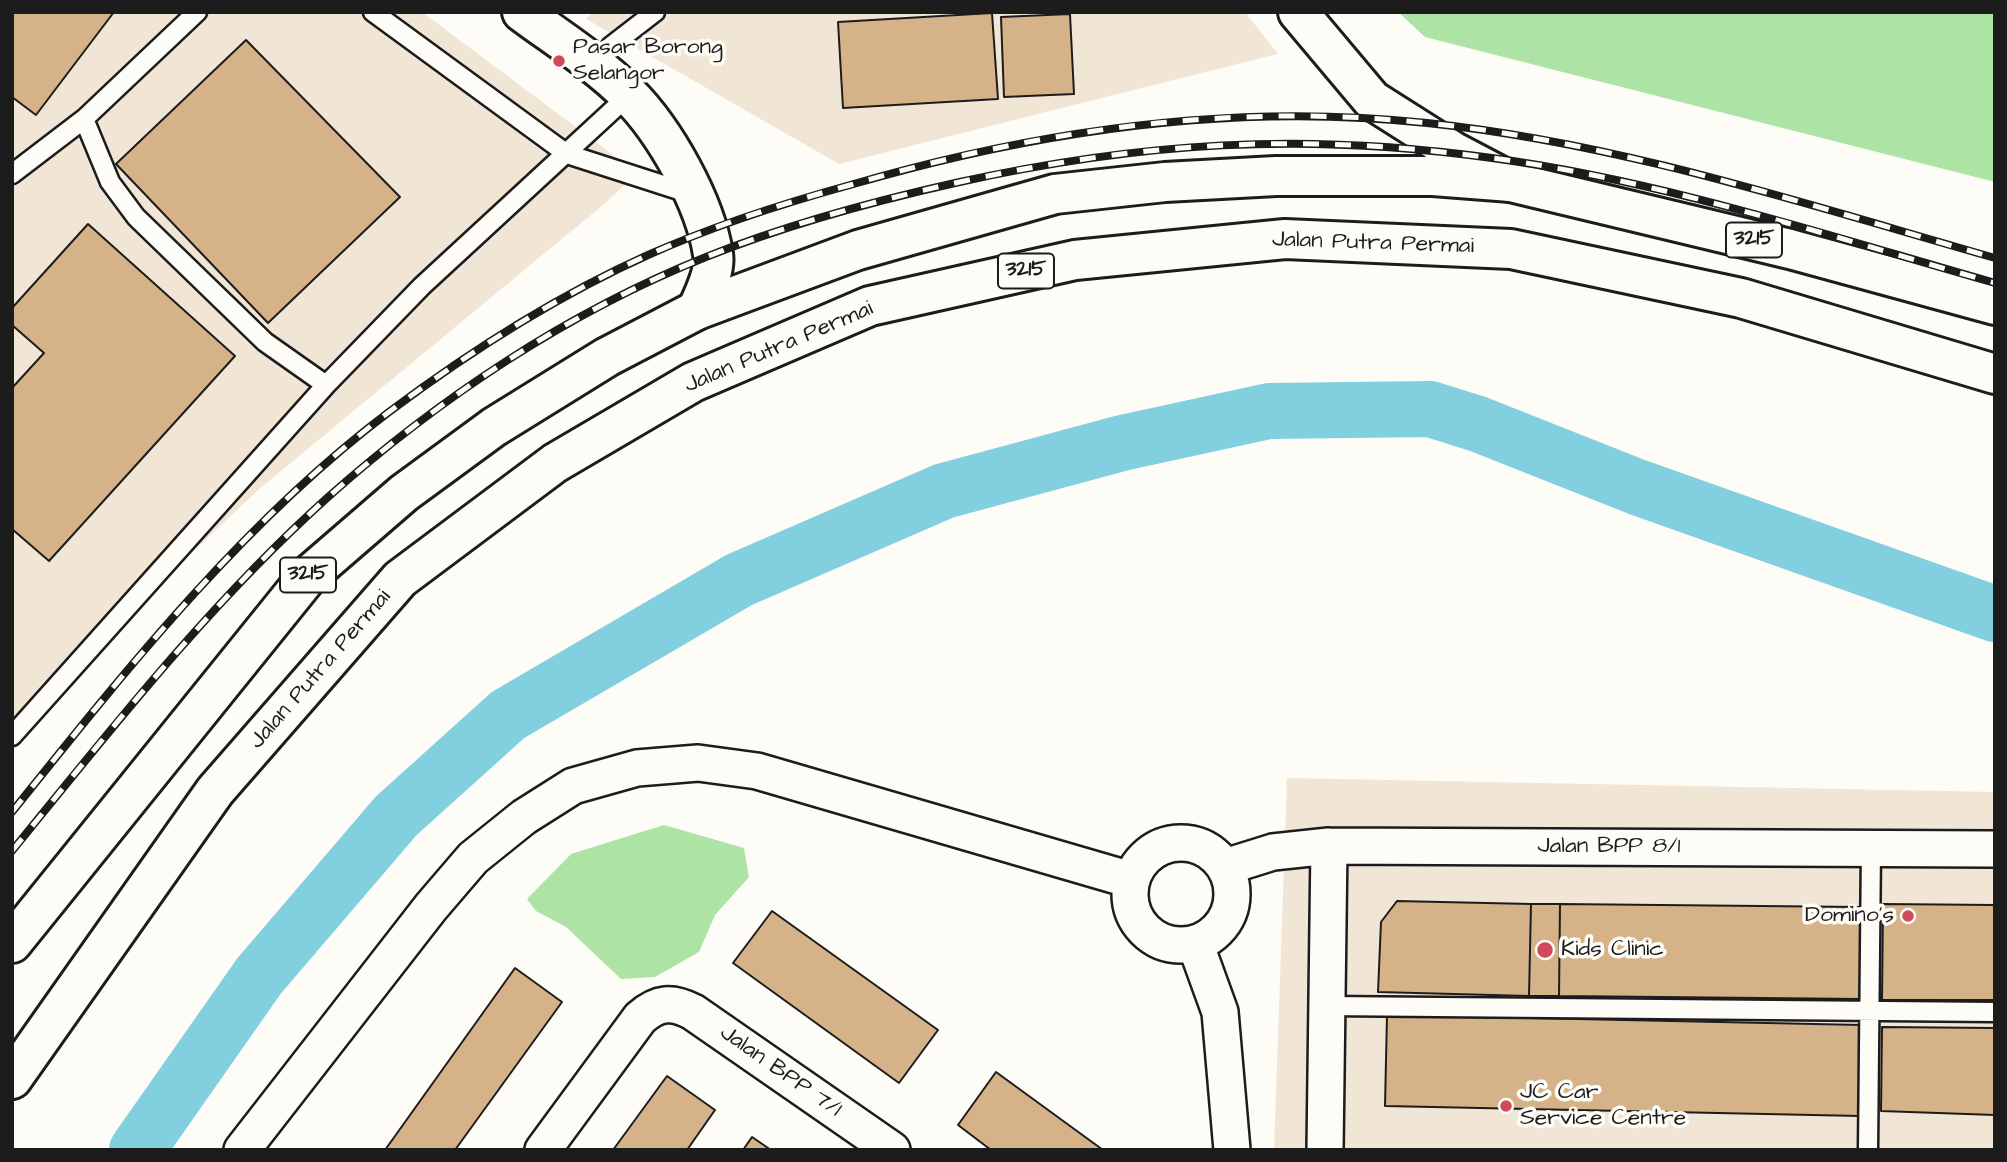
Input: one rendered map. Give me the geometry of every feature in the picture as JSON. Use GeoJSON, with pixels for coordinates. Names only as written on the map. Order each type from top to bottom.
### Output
{"type":"FeatureCollection","features":[{"type":"Feature","properties":{"kind":"main road"},"geometry":{"type":"LineString","coordinates":[[522,12],[629,95],[665,142],[694,195],[714,256],[707,287],[697,310]]}},
{"type":"Feature","properties":{"kind":"main road"},"geometry":{"type":"LineString","coordinates":[[1298,12],[1372,100],[1454,152],[1511,181]]}},
{"type":"Feature","properties":{"kind":"main road","name":"3215"},"geometry":{"type":"LineString","coordinates":[[12,943],[308,576],[404,494],[494,427],[607,357],[697,310],[858,250],[1055,194],[1165,181],[1276,176],[1433,176],[1511,181],[1790,248],[1995,305]]}},
{"type":"Feature","properties":{"kind":"main road","name":"Jalan Putra Permai"},"geometry":{"type":"LineString","coordinates":[[12,1079],[215,790],[400,579],[566,456],[694,382],[870,306],[1075,260],[1285,239],[1511,249],[1741,298],[1995,374]]}},
{"type":"Feature","properties":{"kind":"street"},"geometry":{"type":"LineString","coordinates":[[242,1150],[430,907],[473,858],[524,817],[573,786],[637,768],[698,763],[757,771],[1131,880]]}},
{"type":"Feature","properties":{"kind":"street"},"geometry":{"type":"LineString","coordinates":[[1182,843],[1199,846],[1214,854],[1225,867],[1233,897],[1229,913],[1221,926],[1195,943],[1164,943],[1139,924],[1132,911],[1131,880],[1138,865],[1150,853],[1165,845],[1182,843]]}},
{"type":"Feature","properties":{"kind":"street","name":"Jalan BPP 8/1"},"geometry":{"type":"LineString","coordinates":[[1225,867],[1273,852],[1329,846],[1995,849]]}},
{"type":"Feature","properties":{"kind":"street"},"geometry":{"type":"LineString","coordinates":[[1325,1150],[1329,846]]}},
{"type":"Feature","properties":{"kind":"street"},"geometry":{"type":"LineString","coordinates":[[1195,943],[1220,1012],[1232,1150]]}},
{"type":"Feature","properties":{"kind":"street","name":"Jalan BPP 7/1"},"geometry":{"type":"LineString","coordinates":[[543,1150],[640,1018],[665,1003],[681,1005],[693,1012],[885,1148]]}},
{"type":"Feature","properties":{"kind":"lane"},"geometry":{"type":"LineString","coordinates":[[12,174],[84,119],[198,12]]}},
{"type":"Feature","properties":{"kind":"lane"},"geometry":{"type":"LineString","coordinates":[[373,12],[567,154],[694,195]]}},
{"type":"Feature","properties":{"kind":"lane"},"geometry":{"type":"LineString","coordinates":[[597,68],[611,46],[655,12]]}},
{"type":"Feature","properties":{"kind":"lane"},"geometry":{"type":"LineString","coordinates":[[12,736],[326,385],[422,286],[629,95]]}},
{"type":"Feature","properties":{"kind":"lane"},"geometry":{"type":"LineString","coordinates":[[84,119],[110,182],[136,217],[265,342],[326,385]]}},
{"type":"Feature","properties":{"kind":"lane"},"geometry":{"type":"LineString","coordinates":[[1868,1150],[1871,848]]}},
{"type":"Feature","properties":{"kind":"lane"},"geometry":{"type":"LineString","coordinates":[[1327,1006],[1995,1012]]}},
{"type":"Feature","properties":{"kind":"shaded area"},"geometry":{"type":"Polygon","coordinates":[[[12,12],[422,12],[637,173],[603,205],[258,490],[36,701],[12,735],[12,12]]]}},
{"type":"Feature","properties":{"kind":"shaded area"},"geometry":{"type":"Polygon","coordinates":[[[592,12],[1245,12],[1278,54],[839,164],[586,19],[592,12]]]}},
{"type":"Feature","properties":{"kind":"shaded area"},"geometry":{"type":"Polygon","coordinates":[[[1287,778],[1995,792],[1995,1150],[1274,1150],[1287,778]]]}},
{"type":"Feature","properties":{"kind":"green space"},"geometry":{"type":"Polygon","coordinates":[[[1398,12],[1995,12],[1995,182],[1425,37],[1398,12]]]}},
{"type":"Feature","properties":{"kind":"green space"},"geometry":{"type":"Polygon","coordinates":[[[664,825],[744,848],[749,877],[715,915],[699,952],[655,977],[621,979],[566,927],[536,911],[527,899],[571,854],[664,825]]]}},
{"type":"Feature","properties":{"kind":"building"},"geometry":{"type":"Polygon","coordinates":[[[12,12],[114,12],[36,115],[12,97],[12,12]]]}},
{"type":"Feature","properties":{"kind":"building"},"geometry":{"type":"Polygon","coordinates":[[[992,13],[998,99],[843,108],[838,22],[992,13]]]}},
{"type":"Feature","properties":{"kind":"building"},"geometry":{"type":"Polygon","coordinates":[[[1070,14],[1074,94],[1004,97],[1001,17],[1070,14]]]}},
{"type":"Feature","properties":{"kind":"building"},"geometry":{"type":"Polygon","coordinates":[[[246,40],[400,197],[268,323],[116,164],[246,40]]]}},
{"type":"Feature","properties":{"kind":"building"},"geometry":{"type":"Polygon","coordinates":[[[88,224],[235,356],[49,561],[12,529],[12,388],[44,353],[12,325],[12,308],[88,224]]]}},
{"type":"Feature","properties":{"kind":"building"},"geometry":{"type":"Polygon","coordinates":[[[1397,901],[1531,904],[1529,996],[1378,992],[1381,922],[1397,901]]]}},
{"type":"Feature","properties":{"kind":"building","name":"Kids Clinic"},"geometry":{"type":"Polygon","coordinates":[[[1531,904],[1560,904],[1559,996],[1529,996],[1531,904]]]}},
{"type":"Feature","properties":{"kind":"building"},"geometry":{"type":"Polygon","coordinates":[[[1560,904],[1861,907],[1860,999],[1559,996],[1560,904]]]}},
{"type":"Feature","properties":{"kind":"building"},"geometry":{"type":"Polygon","coordinates":[[[1883,904],[1995,905],[1995,1000],[1882,1000],[1883,904]]]}},
{"type":"Feature","properties":{"kind":"building"},"geometry":{"type":"Polygon","coordinates":[[[772,911],[938,1030],[899,1083],[733,963],[772,911]]]}},
{"type":"Feature","properties":{"kind":"building"},"geometry":{"type":"Polygon","coordinates":[[[515,968],[562,1002],[455,1150],[385,1150],[515,968]]]}},
{"type":"Feature","properties":{"kind":"building"},"geometry":{"type":"Polygon","coordinates":[[[1387,1015],[1862,1025],[1860,1116],[1385,1106],[1387,1015]]]}},
{"type":"Feature","properties":{"kind":"building"},"geometry":{"type":"Polygon","coordinates":[[[1882,1027],[1995,1028],[1995,1115],[1881,1111],[1882,1027]]]}},
{"type":"Feature","properties":{"kind":"building"},"geometry":{"type":"Polygon","coordinates":[[[996,1072],[1103,1150],[991,1150],[958,1125],[996,1072]]]}},
{"type":"Feature","properties":{"kind":"building"},"geometry":{"type":"Polygon","coordinates":[[[667,1076],[715,1110],[687,1150],[613,1150],[667,1076]]]}},
{"type":"Feature","properties":{"kind":"building"},"geometry":{"type":"Polygon","coordinates":[[[752,1137],[771,1150],[743,1150],[752,1137]]]}},
{"type":"Feature","properties":{"kind":"waterway"},"geometry":{"type":"LineString","coordinates":[[137,1150],[259,976],[396,816],[508,715],[739,580],[944,491],[1122,443],[1269,411],[1430,409],[1478,424],[1637,487],[1995,614]]}},
{"type":"Feature","properties":{"kind":"railway"},"geometry":{"type":"LineString","coordinates":[[12,812],[143,652],[236,549],[336,455],[389,412],[514,326],[614,271],[722,225],[850,185],[992,149],[1135,126],[1208,119],[1354,117],[1499,132],[1571,145],[1714,178],[1995,258]]}},
{"type":"Feature","properties":{"kind":"railway"},"geometry":{"type":"LineString","coordinates":[[12,851],[202,623],[284,538],[369,461],[506,361],[604,304],[706,257],[829,215],[955,183],[1090,158],[1222,145],[1354,145],[1492,158],[1619,181],[1683,195],[1995,283]]}},
{"type":"Feature","properties":{"kind":"place","name":"Pasar Borong Selangor"},"geometry":{"type":"Point","coordinates":[559,61]}},
{"type":"Feature","properties":{"kind":"place","name":"Domino's"},"geometry":{"type":"Point","coordinates":[1908,916]}},
{"type":"Feature","properties":{"kind":"place","name":"Kids Clinic"},"geometry":{"type":"Point","coordinates":[1545,950]}},
{"type":"Feature","properties":{"kind":"place","name":"JC Car Service Centre"},"geometry":{"type":"Point","coordinates":[1506,1106]}}]}
